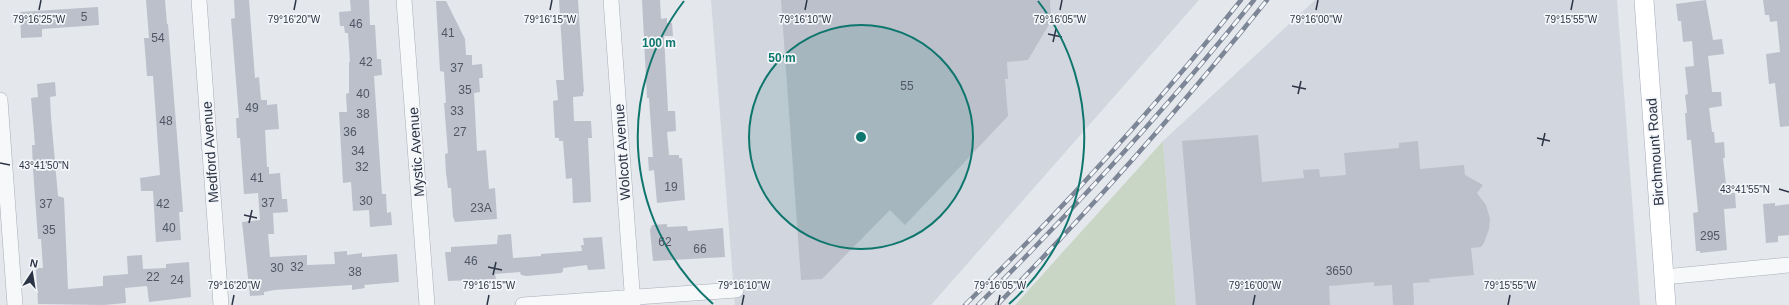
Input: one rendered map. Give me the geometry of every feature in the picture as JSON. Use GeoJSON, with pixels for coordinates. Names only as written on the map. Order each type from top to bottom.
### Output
{"type":"FeatureCollection","features":[{"type":"Feature","properties":{"kind":"main road","name":"Birchmount Road"},"geometry":{"type":"LineString","coordinates":[[1644,0],[1666,305]]}},
{"type":"Feature","properties":{"kind":"street","name":"Medford Avenue"},"geometry":{"type":"LineString","coordinates":[[199,0],[221,305]]}},
{"type":"Feature","properties":{"kind":"street","name":"Mystic Avenue"},"geometry":{"type":"LineString","coordinates":[[404,0],[426,305]]}},
{"type":"Feature","properties":{"kind":"street","name":"Wolcott Avenue"},"geometry":{"type":"LineString","coordinates":[[611,0],[632,301]]}},
{"type":"Feature","properties":{"kind":"street"},"geometry":{"type":"LineString","coordinates":[[0,100],[15,305]]}},
{"type":"Feature","properties":{"kind":"street"},"geometry":{"type":"LineString","coordinates":[[1664,277],[1789,265]]}},
{"type":"Feature","properties":{"kind":"street"},"geometry":{"type":"LineString","coordinates":[[523,305],[632,301],[736,290]]}},
{"type":"Feature","properties":{"kind":"shaded area"},"geometry":{"type":"Polygon","coordinates":[[[711,0],[1199,0],[931,305],[735,305],[711,0]]]}},
{"type":"Feature","properties":{"kind":"shaded area"},"geometry":{"type":"Polygon","coordinates":[[[1315,0],[1617,0],[1640,305],[1176,305],[1163,141],[1315,0]]]}},
{"type":"Feature","properties":{"kind":"green space"},"geometry":{"type":"Polygon","coordinates":[[[1163,141],[1176,305],[1015,305],[1163,141]]]}},
{"type":"Feature","properties":{"kind":"building"},"geometry":{"type":"Polygon","coordinates":[[[146,0],[165,0],[183,212],[179,212],[181,240],[156,242],[153,191],[141,191],[140,178],[160,175],[153,76],[147,76],[144,38],[149,38],[146,0]]]}},
{"type":"Feature","properties":{"kind":"building"},"geometry":{"type":"Polygon","coordinates":[[[234,0],[249,0],[255,78],[259,77],[261,100],[267,100],[267,105],[277,104],[279,129],[265,130],[267,167],[269,167],[269,174],[280,173],[282,199],[287,199],[288,212],[273,213],[274,234],[268,234],[270,257],[307,255],[307,265],[335,264],[334,252],[347,251],[347,255],[362,253],[362,257],[397,254],[399,282],[364,285],[365,288],[352,290],[352,285],[274,290],[264,292],[264,295],[250,296],[242,222],[260,220],[258,193],[244,194],[240,138],[237,138],[236,118],[239,118],[231,19],[235,18],[234,0]]]}},
{"type":"Feature","properties":{"kind":"building"},"geometry":{"type":"Polygon","coordinates":[[[350,0],[369,0],[370,25],[375,25],[377,59],[381,59],[382,75],[374,76],[382,194],[386,194],[387,213],[391,212],[392,225],[370,227],[369,210],[353,211],[351,182],[343,183],[339,112],[347,112],[346,94],[349,93],[350,62],[348,33],[345,33],[344,26],[340,26],[339,12],[351,11],[350,0]]]}},
{"type":"Feature","properties":{"kind":"building"},"geometry":{"type":"Polygon","coordinates":[[[559,0],[578,0],[584,92],[583,96],[573,97],[574,121],[591,121],[592,138],[588,138],[591,202],[573,203],[572,178],[566,179],[563,141],[559,141],[559,138],[555,138],[553,101],[558,100],[556,80],[564,80],[559,0]]]}},
{"type":"Feature","properties":{"kind":"building"},"geometry":{"type":"Polygon","coordinates":[[[642,0],[660,0],[661,19],[667,18],[667,23],[672,23],[673,36],[664,36],[668,111],[675,111],[676,131],[667,132],[669,155],[679,155],[679,158],[682,158],[685,200],[657,203],[654,170],[649,171],[648,157],[653,157],[649,98],[647,98],[642,0]]]}},
{"type":"Feature","properties":{"kind":"building"},"geometry":{"type":"Polygon","coordinates":[[[781,0],[1050,0],[1051,21],[1028,60],[1007,62],[1008,79],[1005,79],[1008,116],[905,225],[890,210],[822,279],[801,280],[781,0]]]}},
{"type":"Feature","properties":{"kind":"building"},"geometry":{"type":"Polygon","coordinates":[[[1706,0],[1713,40],[1722,39],[1724,54],[1708,56],[1712,92],[1721,92],[1722,106],[1709,108],[1712,132],[1714,132],[1715,143],[1724,142],[1725,158],[1723,158],[1727,193],[1735,193],[1736,208],[1724,209],[1727,250],[1700,253],[1700,251],[1696,251],[1693,213],[1698,212],[1691,140],[1687,140],[1685,113],[1687,113],[1685,95],[1688,94],[1685,67],[1694,66],[1692,41],[1683,42],[1681,21],[1678,21],[1676,4],[1706,0]]]}},
{"type":"Feature","properties":{"kind":"building"},"geometry":{"type":"Polygon","coordinates":[[[1763,0],[1789,0],[1789,126],[1780,127],[1775,83],[1769,84],[1766,54],[1780,52],[1777,21],[1770,22],[1769,15],[1765,15],[1763,0]]]}},
{"type":"Feature","properties":{"kind":"building"},"geometry":{"type":"Polygon","coordinates":[[[436,1],[446,1],[465,39],[466,55],[472,55],[472,65],[482,64],[483,78],[479,78],[480,92],[474,93],[477,151],[486,150],[489,189],[495,188],[497,219],[455,222],[453,217],[451,188],[448,188],[446,173],[445,154],[448,153],[444,103],[446,103],[444,72],[440,71],[436,1]]]}},
{"type":"Feature","properties":{"kind":"building"},"geometry":{"type":"Polygon","coordinates":[[[98,7],[99,25],[42,29],[42,37],[21,38],[20,12],[98,7]]]}},
{"type":"Feature","properties":{"kind":"building"},"geometry":{"type":"Polygon","coordinates":[[[55,82],[56,96],[50,97],[51,117],[58,196],[64,198],[68,289],[103,286],[103,276],[128,274],[127,256],[142,255],[143,269],[166,268],[166,264],[189,262],[191,297],[149,302],[147,286],[125,288],[126,303],[104,305],[38,304],[36,268],[43,268],[41,239],[38,239],[33,169],[32,145],[35,145],[31,98],[38,97],[37,84],[55,82]]]}},
{"type":"Feature","properties":{"kind":"building"},"geometry":{"type":"Polygon","coordinates":[[[1258,135],[1262,182],[1304,178],[1303,170],[1319,169],[1320,177],[1346,175],[1344,153],[1399,148],[1399,143],[1418,141],[1420,169],[1464,165],[1465,175],[1483,185],[1477,193],[1486,205],[1490,219],[1489,229],[1484,243],[1481,247],[1471,248],[1474,275],[1429,279],[1430,282],[1413,283],[1414,305],[1393,305],[1392,285],[1374,286],[1374,282],[1329,286],[1330,305],[1196,305],[1182,141],[1258,135]]]}},
{"type":"Feature","properties":{"kind":"building"},"geometry":{"type":"Polygon","coordinates":[[[1775,203],[1775,206],[1789,204],[1789,235],[1778,236],[1778,242],[1766,243],[1763,204],[1775,203]]]}},
{"type":"Feature","properties":{"kind":"building"},"geometry":{"type":"Polygon","coordinates":[[[667,224],[667,227],[687,226],[688,231],[723,228],[725,257],[653,261],[650,230],[652,225],[667,224]]]}},
{"type":"Feature","properties":{"kind":"building"},"geometry":{"type":"Polygon","coordinates":[[[511,234],[513,258],[582,251],[581,245],[584,245],[583,238],[602,237],[605,269],[588,270],[587,265],[563,268],[561,273],[526,276],[521,275],[520,272],[495,274],[496,279],[448,281],[445,252],[451,252],[451,247],[497,244],[498,235],[511,234]]]}},
{"type":"Feature","properties":{"kind":"railway"},"geometry":{"type":"LineString","coordinates":[[965,305],[1073,195],[1108,157],[1241,0]]}},
{"type":"Feature","properties":{"kind":"railway"},"geometry":{"type":"LineString","coordinates":[[978,305],[1120,156],[1188,79],[1254,0]]}},
{"type":"Feature","properties":{"kind":"railway"},"geometry":{"type":"LineString","coordinates":[[997,305],[1136,156],[1235,40],[1267,0]]}}]}
